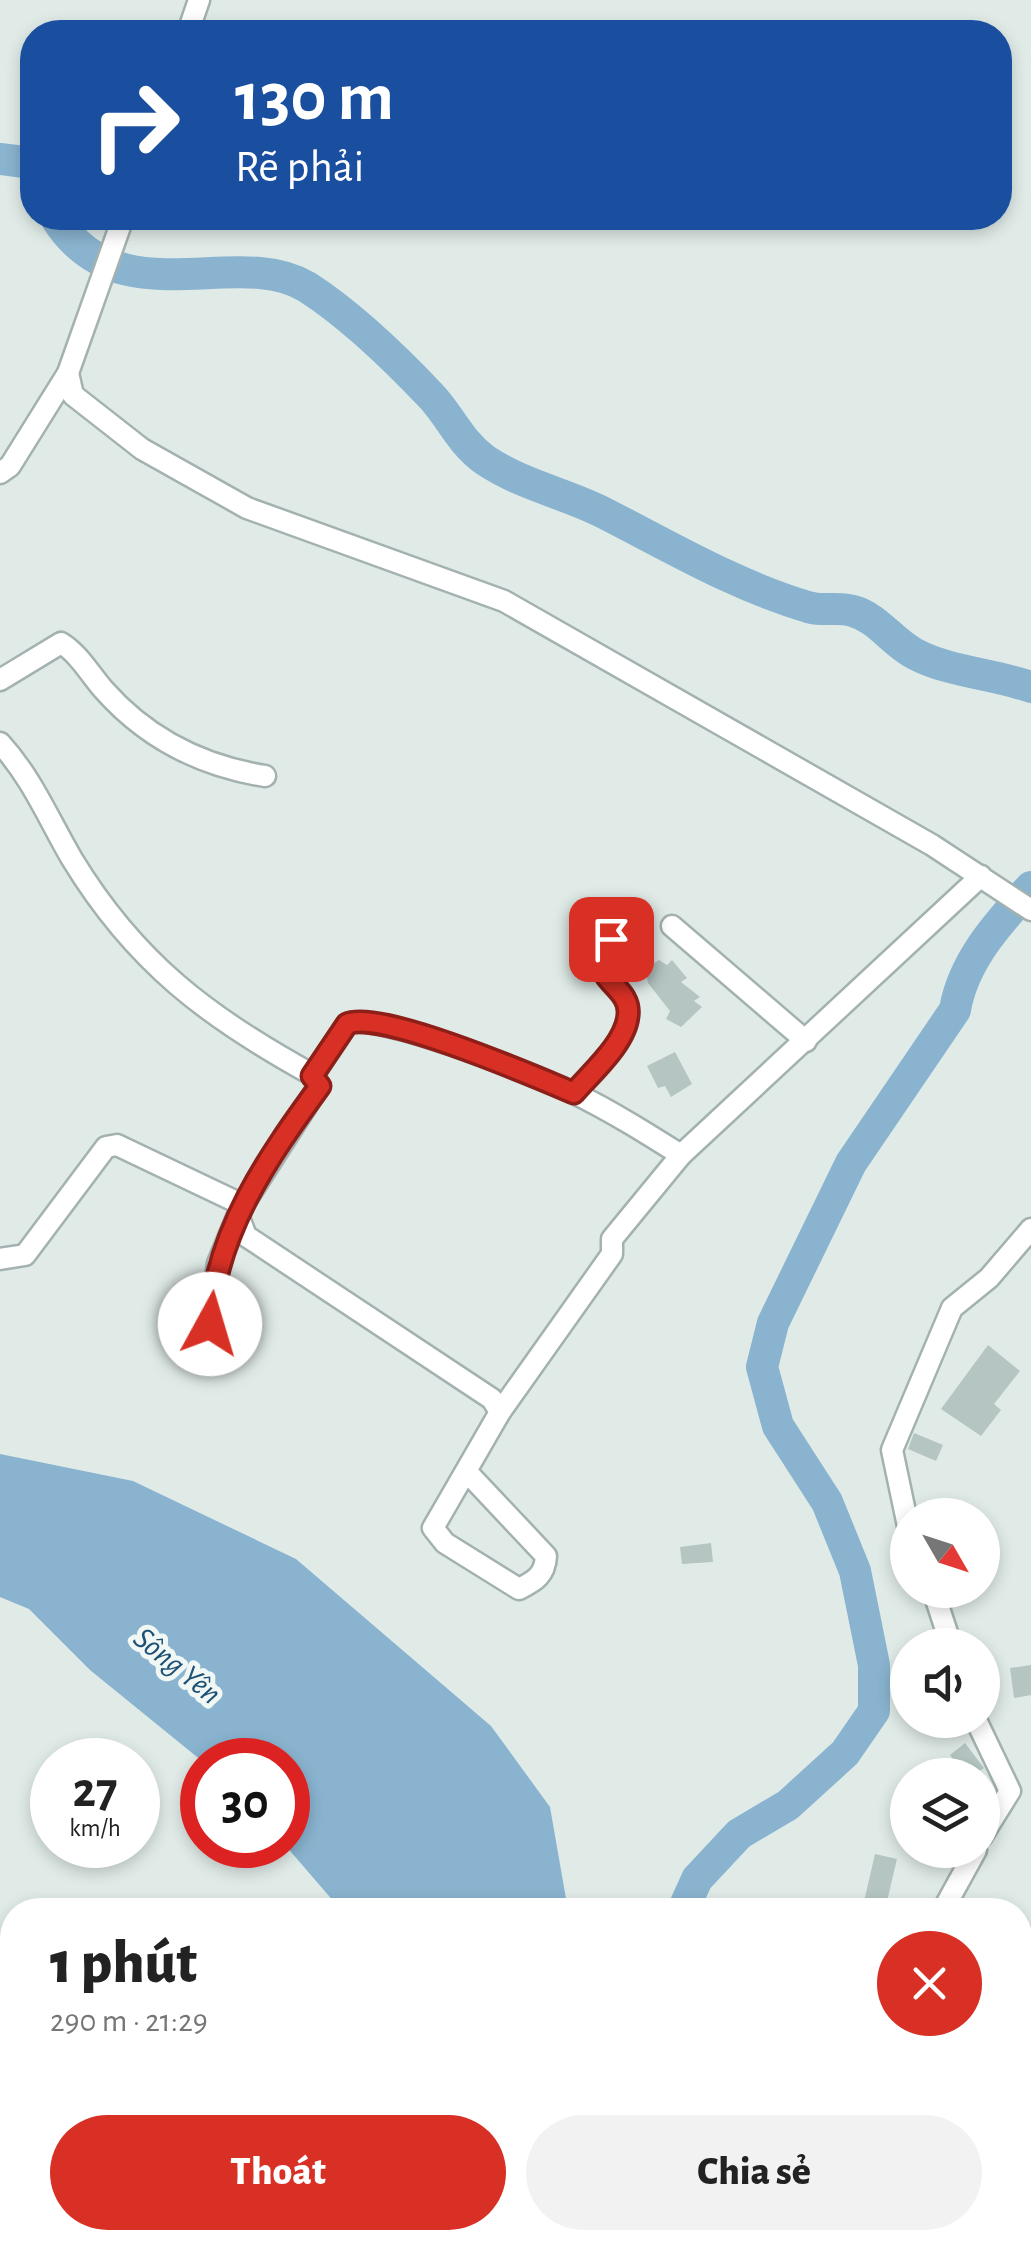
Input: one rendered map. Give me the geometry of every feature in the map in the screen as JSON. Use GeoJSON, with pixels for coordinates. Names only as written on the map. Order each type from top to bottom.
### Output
{"type":"FeatureCollection","features":[{"type":"Feature","properties":{"kind":"street"},"geometry":{"type":"LineString","coordinates":[[0,473],[10,466],[68,372],[118,230]]}},
{"type":"Feature","properties":{"kind":"street"},"geometry":{"type":"LineString","coordinates":[[68,372],[74,395],[142,449],[230,498],[504,601],[1030,909]]}},
{"type":"Feature","properties":{"kind":"street"},"geometry":{"type":"LineString","coordinates":[[0,680],[61,643],[122,709],[157,736],[206,763],[265,776]]}},
{"type":"Feature","properties":{"kind":"street"},"geometry":{"type":"LineString","coordinates":[[0,743],[27,773],[72,860],[140,953],[233,1032],[312,1076],[320,1086],[240,1210],[218,1263],[210,1324]]}},
{"type":"Feature","properties":{"kind":"street"},"geometry":{"type":"LineString","coordinates":[[466,1472],[546,1556],[546,1569],[535,1582],[519,1590],[445,1542],[433,1528],[500,1412],[612,1254],[612,1240],[681,1155],[988,881]]}},
{"type":"Feature","properties":{"kind":"street"},"geometry":{"type":"LineString","coordinates":[[672,926],[806,1041]]}},
{"type":"Feature","properties":{"kind":"street"},"geometry":{"type":"LineString","coordinates":[[574,1093],[620,1036],[628,1017],[625,1000],[601,967],[602,954],[611,939]]}},
{"type":"Feature","properties":{"kind":"street"},"geometry":{"type":"LineString","coordinates":[[312,1076],[347,1024],[363,1020],[423,1036],[574,1093],[681,1155]]}},
{"type":"Feature","properties":{"kind":"street"},"geometry":{"type":"LineString","coordinates":[[0,1258],[24,1255],[106,1147],[116,1145],[240,1210],[246,1236],[492,1399],[500,1412]]}},
{"type":"Feature","properties":{"kind":"street"},"geometry":{"type":"LineString","coordinates":[[902,1498],[892,1450],[952,1308],[989,1278],[1031,1228]]}},
{"type":"Feature","properties":{"kind":"street"},"geometry":{"type":"LineString","coordinates":[[1000,1770],[1010,1791],[1000,1807]]}},
{"type":"Feature","properties":{"kind":"street"},"geometry":{"type":"LineString","coordinates":[[950,1898],[966,1868]]}},
{"type":"Feature","properties":{"kind":"water","name":"Sông Yên"},"geometry":{"type":"Polygon","coordinates":[[[0,1454],[133,1481],[296,1559],[491,1726],[550,1807],[566,1898],[331,1898],[305,1868],[310,1868],[310,1738],[180,1738],[180,1743],[90,1670],[29,1609],[0,1597],[0,1454]]]}},
{"type":"Feature","properties":{"kind":"building"},"geometry":{"type":"Polygon","coordinates":[[[659,960],[667,965],[672,960],[687,978],[681,982],[700,997],[694,1001],[702,1007],[681,1027],[666,1019],[670,1011],[648,983],[645,969],[659,960]]]}},
{"type":"Feature","properties":{"kind":"building"},"geometry":{"type":"Polygon","coordinates":[[[675,1052],[692,1084],[671,1097],[665,1086],[658,1088],[647,1066],[675,1052]]]}},
{"type":"Feature","properties":{"kind":"building"},"geometry":{"type":"Polygon","coordinates":[[[988,1345],[1020,1371],[994,1404],[1001,1410],[981,1436],[941,1409],[988,1345]]]}},
{"type":"Feature","properties":{"kind":"building"},"geometry":{"type":"Polygon","coordinates":[[[914,1433],[943,1445],[936,1461],[908,1449],[914,1433]]]}},
{"type":"Feature","properties":{"kind":"building"},"geometry":{"type":"Polygon","coordinates":[[[711,1543],[713,1562],[682,1564],[680,1547],[711,1543]]]}},
{"type":"Feature","properties":{"kind":"building"},"geometry":{"type":"Polygon","coordinates":[[[1031,1665],[1031,1695],[1014,1698],[1010,1668],[1031,1665]]]}},
{"type":"Feature","properties":{"kind":"building"},"geometry":{"type":"Polygon","coordinates":[[[965,1743],[976,1758],[952,1758],[950,1755],[965,1743]]]}},
{"type":"Feature","properties":{"kind":"building"},"geometry":{"type":"Polygon","coordinates":[[[875,1854],[890,1857],[890,1868],[895,1868],[888,1898],[865,1898],[875,1854]]]}},
{"type":"Feature","properties":{"kind":"waterway"},"geometry":{"type":"LineString","coordinates":[[0,159],[20,162]]}},
{"type":"Feature","properties":{"kind":"waterway"},"geometry":{"type":"LineString","coordinates":[[66,230],[82,248],[112,265],[145,273],[247,272],[279,276],[307,287],[389,353],[432,397],[469,446],[499,469],[602,512],[754,588],[814,608],[862,614],[928,660],[1031,687]]}},
{"type":"Feature","properties":{"kind":"waterway"},"geometry":{"type":"LineString","coordinates":[[688,1898],[697,1879],[739,1834],[788,1805],[845,1753],[874,1711],[874,1665],[855,1571],[827,1502],[778,1426],[762,1367],[773,1323],[851,1163],[955,1010],[966,975],[984,943],[1031,887]]}},
{"type":"Feature","properties":{"kind":"route"},"geometry":{"type":"LineString","coordinates":[[210,1324],[218,1263],[238,1215],[291,1126],[320,1086],[312,1076],[347,1024],[363,1020],[423,1036],[574,1093],[626,1026],[628,1007],[604,975],[600,962],[611,939]]}}]}
